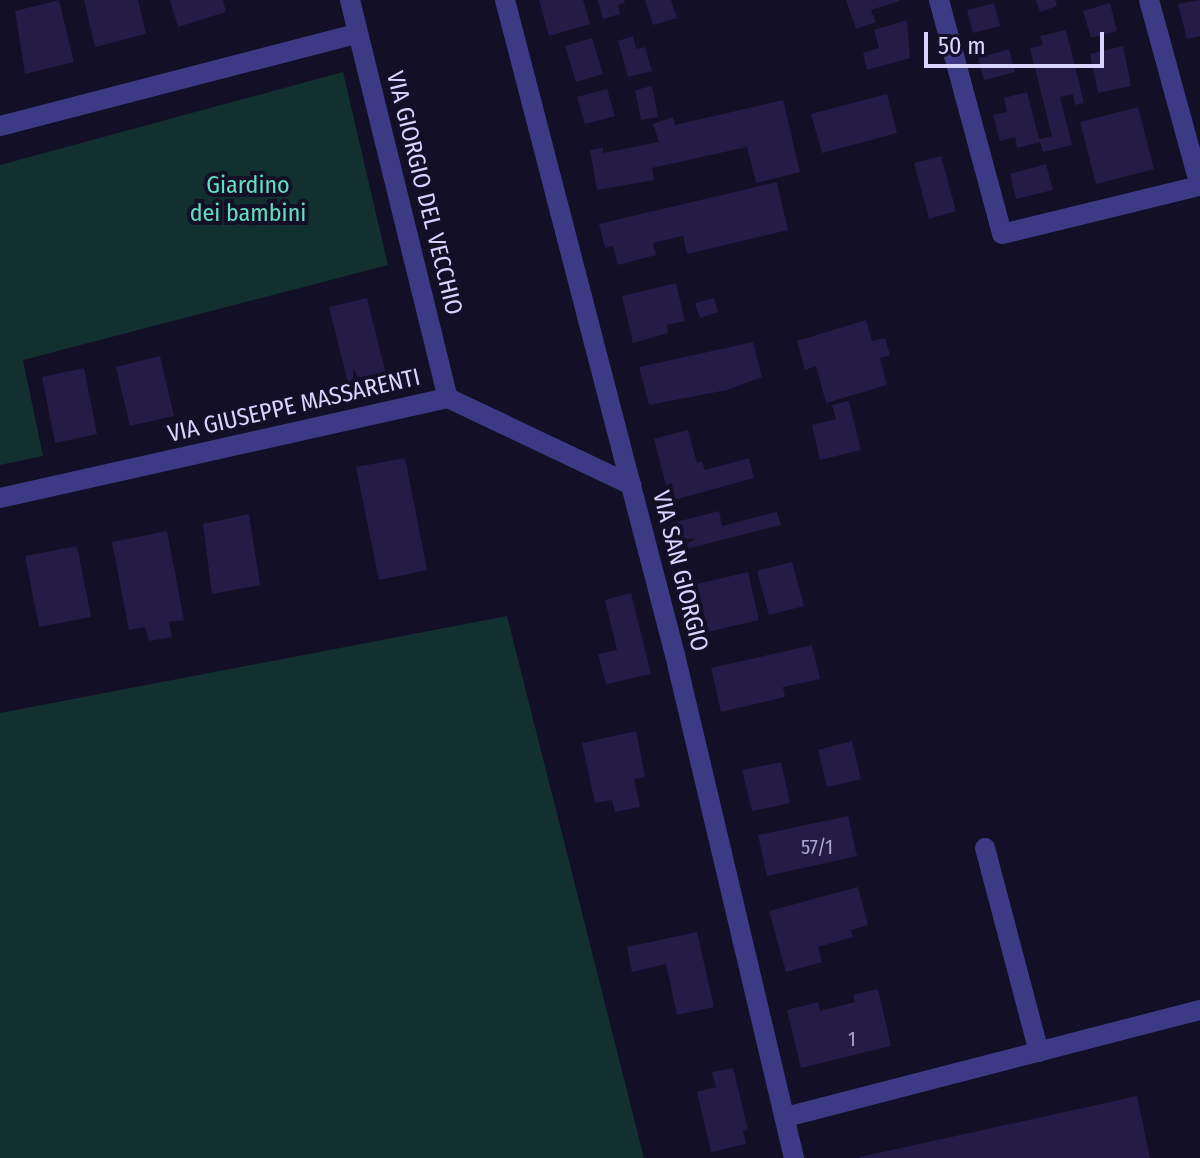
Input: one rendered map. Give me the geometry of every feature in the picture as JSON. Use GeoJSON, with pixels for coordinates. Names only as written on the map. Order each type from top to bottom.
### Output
{"type":"FeatureCollection","features":[{"type":"Feature","properties":{"kind":"street","name":"VIA GIORGIO DEL VECCHIO"},"geometry":{"type":"LineString","coordinates":[[350,0],[448,398]]}},
{"type":"Feature","properties":{"kind":"street","name":"VIA SAN GIORGIO"},"geometry":{"type":"LineString","coordinates":[[505,0],[631,485],[794,1158]]}},
{"type":"Feature","properties":{"kind":"street"},"geometry":{"type":"LineString","coordinates":[[939,0],[1002,234],[1199,186],[1149,0]]}},
{"type":"Feature","properties":{"kind":"street"},"geometry":{"type":"LineString","coordinates":[[0,126],[357,34]]}},
{"type":"Feature","properties":{"kind":"street","name":"VIA GIUSEPPE MASSARENTI"},"geometry":{"type":"LineString","coordinates":[[0,498],[448,398],[631,485]]}},
{"type":"Feature","properties":{"kind":"street"},"geometry":{"type":"LineString","coordinates":[[985,848],[1039,1052]]}},
{"type":"Feature","properties":{"kind":"street"},"geometry":{"type":"LineString","coordinates":[[786,1117],[1200,1010]]}},
{"type":"Feature","properties":{"kind":"green space","name":"Giardino dei bambini"},"geometry":{"type":"Polygon","coordinates":[[[343,72],[388,265],[23,360],[43,456],[0,465],[0,165],[343,72]]]}},
{"type":"Feature","properties":{"kind":"green space"},"geometry":{"type":"Polygon","coordinates":[[[507,616],[644,1158],[0,1158],[0,713],[507,616]]]}},
{"type":"Feature","properties":{"kind":"building"},"geometry":{"type":"Polygon","coordinates":[[[59,0],[74,62],[25,74],[15,11],[59,0]]]}},
{"type":"Feature","properties":{"kind":"building"},"geometry":{"type":"Polygon","coordinates":[[[84,0],[138,0],[146,34],[95,47],[84,0]]]}},
{"type":"Feature","properties":{"kind":"building"},"geometry":{"type":"Polygon","coordinates":[[[170,0],[223,0],[226,12],[178,27],[170,0]]]}},
{"type":"Feature","properties":{"kind":"building"},"geometry":{"type":"Polygon","coordinates":[[[539,0],[583,0],[590,24],[549,36],[539,0]]]}},
{"type":"Feature","properties":{"kind":"building"},"geometry":{"type":"Polygon","coordinates":[[[598,0],[624,0],[625,3],[618,5],[620,14],[603,19],[598,0]]]}},
{"type":"Feature","properties":{"kind":"building"},"geometry":{"type":"Polygon","coordinates":[[[645,0],[671,0],[677,18],[653,25],[645,0]]]}},
{"type":"Feature","properties":{"kind":"building"},"geometry":{"type":"Polygon","coordinates":[[[846,0],[900,1],[871,10],[876,22],[856,29],[846,0]]]}},
{"type":"Feature","properties":{"kind":"building"},"geometry":{"type":"Polygon","coordinates":[[[1036,0],[1055,0],[1057,6],[1040,12],[1036,0]]]}},
{"type":"Feature","properties":{"kind":"building"},"geometry":{"type":"Polygon","coordinates":[[[1200,0],[1200,36],[1187,39],[1178,4],[1200,0]]]}},
{"type":"Feature","properties":{"kind":"building"},"geometry":{"type":"Polygon","coordinates":[[[994,3],[1000,26],[973,33],[967,10],[994,3]]]}},
{"type":"Feature","properties":{"kind":"building"},"geometry":{"type":"Polygon","coordinates":[[[1110,3],[1117,31],[1091,38],[1083,11],[1110,3]]]}},
{"type":"Feature","properties":{"kind":"building"},"geometry":{"type":"Polygon","coordinates":[[[907,20],[910,58],[867,70],[863,53],[879,48],[874,30],[907,20]]]}},
{"type":"Feature","properties":{"kind":"building"},"geometry":{"type":"Polygon","coordinates":[[[1066,30],[1084,103],[1075,105],[1073,94],[1060,97],[1072,145],[1043,152],[1040,142],[1017,148],[1015,137],[1000,141],[993,115],[1007,112],[1004,98],[1027,92],[1039,139],[1052,136],[1030,48],[1043,45],[1040,36],[1066,30]]]}},
{"type":"Feature","properties":{"kind":"building"},"geometry":{"type":"Polygon","coordinates":[[[633,36],[636,49],[645,47],[652,71],[628,77],[618,41],[633,36]]]}},
{"type":"Feature","properties":{"kind":"building"},"geometry":{"type":"Polygon","coordinates":[[[592,38],[603,74],[576,82],[565,46],[592,38]]]}},
{"type":"Feature","properties":{"kind":"building"},"geometry":{"type":"Polygon","coordinates":[[[1123,46],[1131,86],[1098,93],[1090,54],[1123,46]]]}},
{"type":"Feature","properties":{"kind":"building"},"geometry":{"type":"Polygon","coordinates":[[[1009,49],[1015,72],[984,80],[978,58],[1009,49]]]}},
{"type":"Feature","properties":{"kind":"building"},"geometry":{"type":"Polygon","coordinates":[[[652,86],[658,117],[641,120],[635,90],[652,86]]]}},
{"type":"Feature","properties":{"kind":"building"},"geometry":{"type":"Polygon","coordinates":[[[607,89],[615,116],[585,124],[577,97],[607,89]]]}},
{"type":"Feature","properties":{"kind":"building"},"geometry":{"type":"Polygon","coordinates":[[[887,94],[897,133],[822,153],[811,114],[887,94]]]}},
{"type":"Feature","properties":{"kind":"building"},"geometry":{"type":"Polygon","coordinates":[[[783,100],[800,172],[756,183],[747,147],[652,168],[654,180],[597,190],[590,150],[603,148],[603,153],[659,142],[653,124],[673,117],[675,125],[783,100]]]}},
{"type":"Feature","properties":{"kind":"building"},"geometry":{"type":"Polygon","coordinates":[[[1138,107],[1154,169],[1096,184],[1080,122],[1138,107]]]}},
{"type":"Feature","properties":{"kind":"building"},"geometry":{"type":"Polygon","coordinates":[[[941,156],[956,211],[929,219],[914,163],[941,156]]]}},
{"type":"Feature","properties":{"kind":"building"},"geometry":{"type":"Polygon","coordinates":[[[1046,164],[1053,190],[1016,199],[1010,174],[1046,164]]]}},
{"type":"Feature","properties":{"kind":"building"},"geometry":{"type":"Polygon","coordinates":[[[777,182],[788,230],[687,254],[683,236],[653,243],[656,255],[618,265],[613,246],[605,248],[599,224],[777,182]]]}},
{"type":"Feature","properties":{"kind":"building"},"geometry":{"type":"Polygon","coordinates":[[[676,283],[685,321],[667,325],[668,333],[633,343],[622,296],[676,283]]]}},
{"type":"Feature","properties":{"kind":"building"},"geometry":{"type":"Polygon","coordinates":[[[367,298],[386,374],[348,383],[329,307],[367,298]]]}},
{"type":"Feature","properties":{"kind":"building"},"geometry":{"type":"Polygon","coordinates":[[[714,298],[718,312],[700,318],[695,303],[714,298]]]}},
{"type":"Feature","properties":{"kind":"building"},"geometry":{"type":"Polygon","coordinates":[[[866,320],[872,341],[885,338],[890,355],[880,358],[887,385],[826,403],[816,366],[805,370],[797,341],[866,320]]]}},
{"type":"Feature","properties":{"kind":"building"},"geometry":{"type":"Polygon","coordinates":[[[753,342],[762,377],[727,390],[649,405],[639,367],[753,342]]]}},
{"type":"Feature","properties":{"kind":"building"},"geometry":{"type":"Polygon","coordinates":[[[160,356],[174,416],[130,426],[116,367],[160,356]]]}},
{"type":"Feature","properties":{"kind":"building"},"geometry":{"type":"Polygon","coordinates":[[[84,368],[97,434],[55,443],[42,377],[84,368]]]}},
{"type":"Feature","properties":{"kind":"building"},"geometry":{"type":"Polygon","coordinates":[[[849,401],[861,450],[820,460],[812,425],[836,419],[832,405],[849,401]]]}},
{"type":"Feature","properties":{"kind":"building"},"geometry":{"type":"Polygon","coordinates":[[[688,430],[697,463],[702,461],[705,470],[749,458],[754,478],[670,501],[654,439],[688,430]]]}},
{"type":"Feature","properties":{"kind":"building"},"geometry":{"type":"Polygon","coordinates":[[[405,458],[427,570],[379,580],[356,467],[405,458]]]}},
{"type":"Feature","properties":{"kind":"building"},"geometry":{"type":"Polygon","coordinates":[[[719,511],[722,526],[777,512],[781,525],[679,551],[672,523],[719,511]]]}},
{"type":"Feature","properties":{"kind":"building"},"geometry":{"type":"Polygon","coordinates":[[[249,514],[260,585],[212,594],[203,524],[249,514]]]}},
{"type":"Feature","properties":{"kind":"building"},"geometry":{"type":"Polygon","coordinates":[[[167,531],[184,620],[169,622],[172,637],[149,641],[145,627],[129,630],[112,542],[167,531]]]}},
{"type":"Feature","properties":{"kind":"building"},"geometry":{"type":"Polygon","coordinates":[[[77,546],[91,617],[39,627],[25,556],[77,546]]]}},
{"type":"Feature","properties":{"kind":"building"},"geometry":{"type":"Polygon","coordinates":[[[792,562],[804,606],[769,615],[757,571],[792,562]]]}},
{"type":"Feature","properties":{"kind":"building"},"geometry":{"type":"Polygon","coordinates":[[[748,572],[759,620],[708,632],[697,584],[748,572]]]}},
{"type":"Feature","properties":{"kind":"building"},"geometry":{"type":"Polygon","coordinates":[[[631,593],[651,674],[606,684],[598,654],[617,650],[605,600],[631,593]]]}},
{"type":"Feature","properties":{"kind":"building"},"geometry":{"type":"Polygon","coordinates":[[[812,645],[820,679],[783,687],[785,697],[721,712],[711,668],[812,645]]]}},
{"type":"Feature","properties":{"kind":"building"},"geometry":{"type":"Polygon","coordinates":[[[636,731],[645,777],[634,779],[640,807],[615,812],[612,800],[595,803],[582,743],[636,731]]]}},
{"type":"Feature","properties":{"kind":"building"},"geometry":{"type":"Polygon","coordinates":[[[852,741],[861,779],[827,787],[818,750],[852,741]]]}},
{"type":"Feature","properties":{"kind":"building"},"geometry":{"type":"Polygon","coordinates":[[[781,762],[790,803],[752,811],[742,770],[781,762]]]}},
{"type":"Feature","properties":{"kind":"building"},"geometry":{"type":"Polygon","coordinates":[[[848,816],[857,856],[767,876],[758,835],[848,816]]]}},
{"type":"Feature","properties":{"kind":"building"},"geometry":{"type":"Polygon","coordinates":[[[858,887],[868,925],[851,930],[853,937],[818,947],[822,962],[786,972],[769,911],[858,887]]]}},
{"type":"Feature","properties":{"kind":"building"},"geometry":{"type":"Polygon","coordinates":[[[697,932],[714,1007],[677,1015],[666,964],[632,972],[627,947],[697,932]]]}},
{"type":"Feature","properties":{"kind":"building"},"geometry":{"type":"Polygon","coordinates":[[[878,989],[891,1046],[801,1068],[787,1010],[818,1002],[820,1011],[855,1002],[853,995],[878,989]]]}},
{"type":"Feature","properties":{"kind":"building"},"geometry":{"type":"Polygon","coordinates":[[[733,1068],[748,1130],[743,1131],[746,1144],[711,1152],[697,1092],[716,1087],[712,1072],[733,1068]]]}},
{"type":"Feature","properties":{"kind":"building"},"geometry":{"type":"Polygon","coordinates":[[[1137,1096],[1150,1158],[860,1158],[860,1157],[1137,1096]]]}}]}
